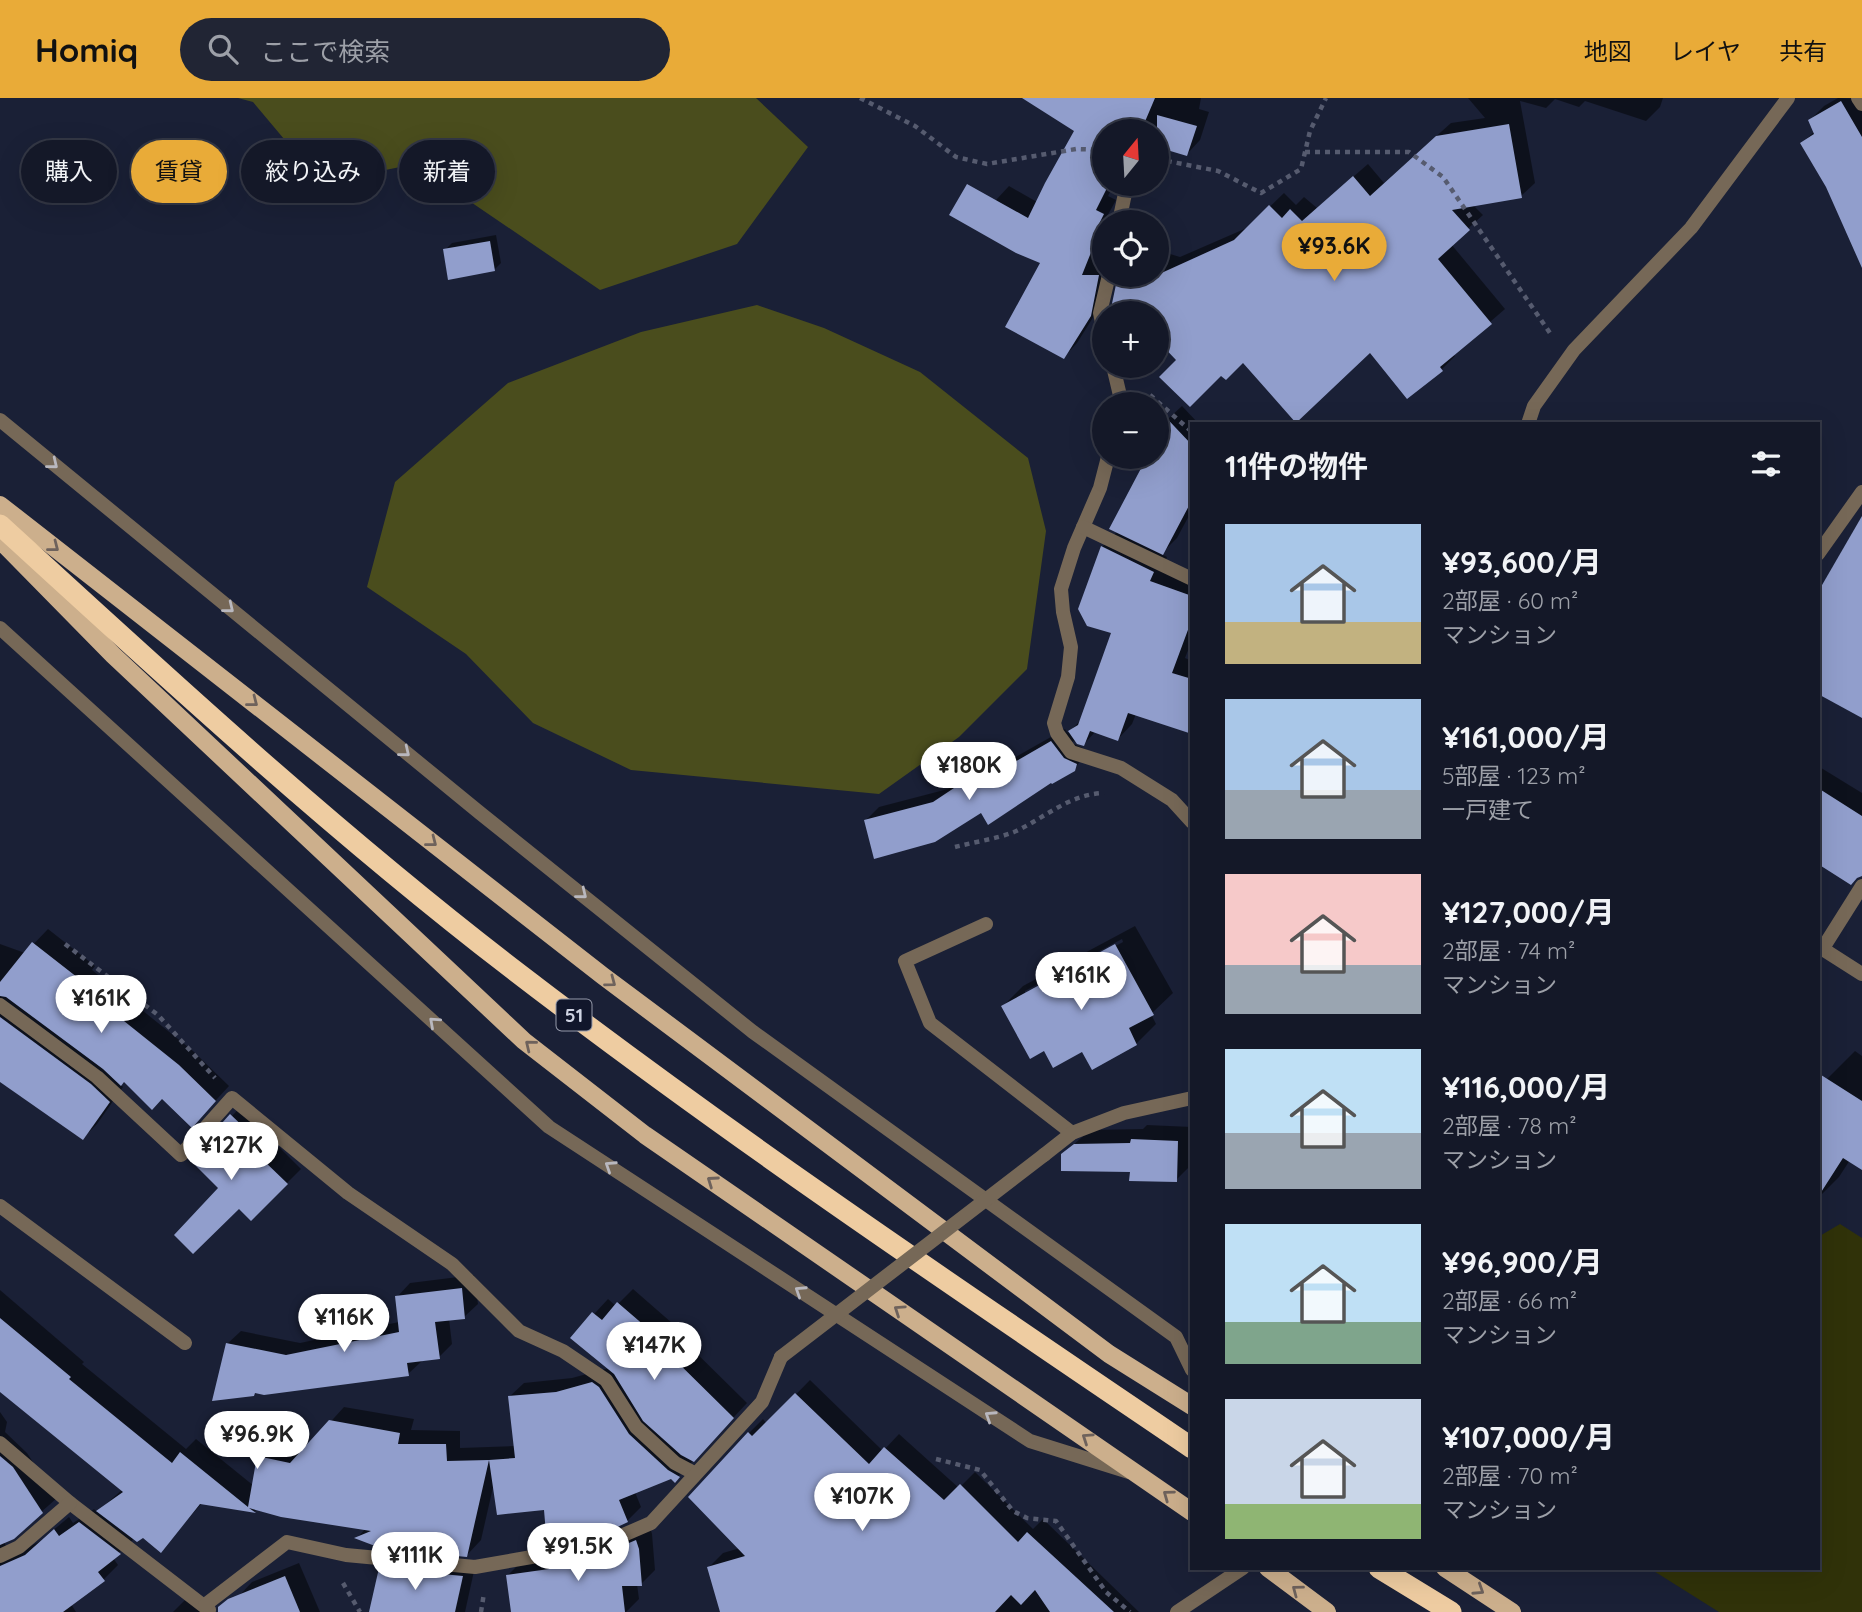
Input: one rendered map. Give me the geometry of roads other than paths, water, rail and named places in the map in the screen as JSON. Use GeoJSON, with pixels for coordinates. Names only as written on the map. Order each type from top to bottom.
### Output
{"type":"FeatureCollection","features":[{"type":"Feature","properties":{"kind":"highway","name":"51"},"geometry":{"type":"LineString","coordinates":[[0,525],[170,682],[325,816],[508,966],[843,1210],[1190,1447]]}},
{"type":"Feature","properties":{"kind":"highway"},"geometry":{"type":"LineString","coordinates":[[1382,1570],[1451,1612]]}},
{"type":"Feature","properties":{"kind":"main road","name":"51"},"geometry":{"type":"LineString","coordinates":[[0,505],[603,976],[1109,1354],[1190,1405]]}},
{"type":"Feature","properties":{"kind":"main road","name":"51"},"geometry":{"type":"LineString","coordinates":[[0,540],[113,655],[524,1041],[645,1135],[1190,1511]]}},
{"type":"Feature","properties":{"kind":"main road"},"geometry":{"type":"LineString","coordinates":[[1271,1570],[1327,1612]]}},
{"type":"Feature","properties":{"kind":"main road"},"geometry":{"type":"LineString","coordinates":[[1448,1570],[1512,1612]]}},
{"type":"Feature","properties":{"kind":"street"},"geometry":{"type":"LineString","coordinates":[[1529,422],[1534,406],[1574,350],[1691,228],[1788,98]]}},
{"type":"Feature","properties":{"kind":"street"},"geometry":{"type":"LineString","coordinates":[[1858,98],[1862,104]]}},
{"type":"Feature","properties":{"kind":"street"},"geometry":{"type":"LineString","coordinates":[[0,420],[480,813],[754,1032],[1176,1337],[1190,1366]]}},
{"type":"Feature","properties":{"kind":"street"},"geometry":{"type":"LineString","coordinates":[[1105,469],[1061,589],[1071,648],[1068,677],[1054,723],[1057,733],[1071,752],[1121,768],[1172,800],[1190,820]]}},
{"type":"Feature","properties":{"kind":"street"},"geometry":{"type":"LineString","coordinates":[[1820,551],[1862,492]]}},
{"type":"Feature","properties":{"kind":"street"},"geometry":{"type":"LineString","coordinates":[[1083,527],[1190,578]]}},
{"type":"Feature","properties":{"kind":"street"},"geometry":{"type":"LineString","coordinates":[[0,628],[550,1127],[1030,1441],[1143,1477]]}},
{"type":"Feature","properties":{"kind":"street"},"geometry":{"type":"LineString","coordinates":[[1862,886],[1820,947],[1862,974]]}},
{"type":"Feature","properties":{"kind":"street"},"geometry":{"type":"LineString","coordinates":[[986,924],[905,961],[930,1023],[1072,1133]]}},
{"type":"Feature","properties":{"kind":"street"},"geometry":{"type":"LineString","coordinates":[[0,1005],[97,1077],[181,1155],[232,1098],[348,1193],[452,1264],[519,1331],[563,1351],[606,1380],[636,1427],[675,1463],[694,1473]]}},
{"type":"Feature","properties":{"kind":"street"},"geometry":{"type":"LineString","coordinates":[[0,1443],[70,1503],[208,1608],[287,1542],[346,1555],[475,1567],[566,1552],[614,1539],[651,1523],[694,1473],[762,1402],[781,1357],[1072,1133],[1124,1113],[1190,1098]]}},
{"type":"Feature","properties":{"kind":"street"},"geometry":{"type":"LineString","coordinates":[[0,1206],[185,1342]]}},
{"type":"Feature","properties":{"kind":"street"},"geometry":{"type":"LineString","coordinates":[[0,1556],[19,1547],[70,1503]]}},
{"type":"Feature","properties":{"kind":"street"},"geometry":{"type":"LineString","coordinates":[[1177,1612],[1240,1570]]}}]}
